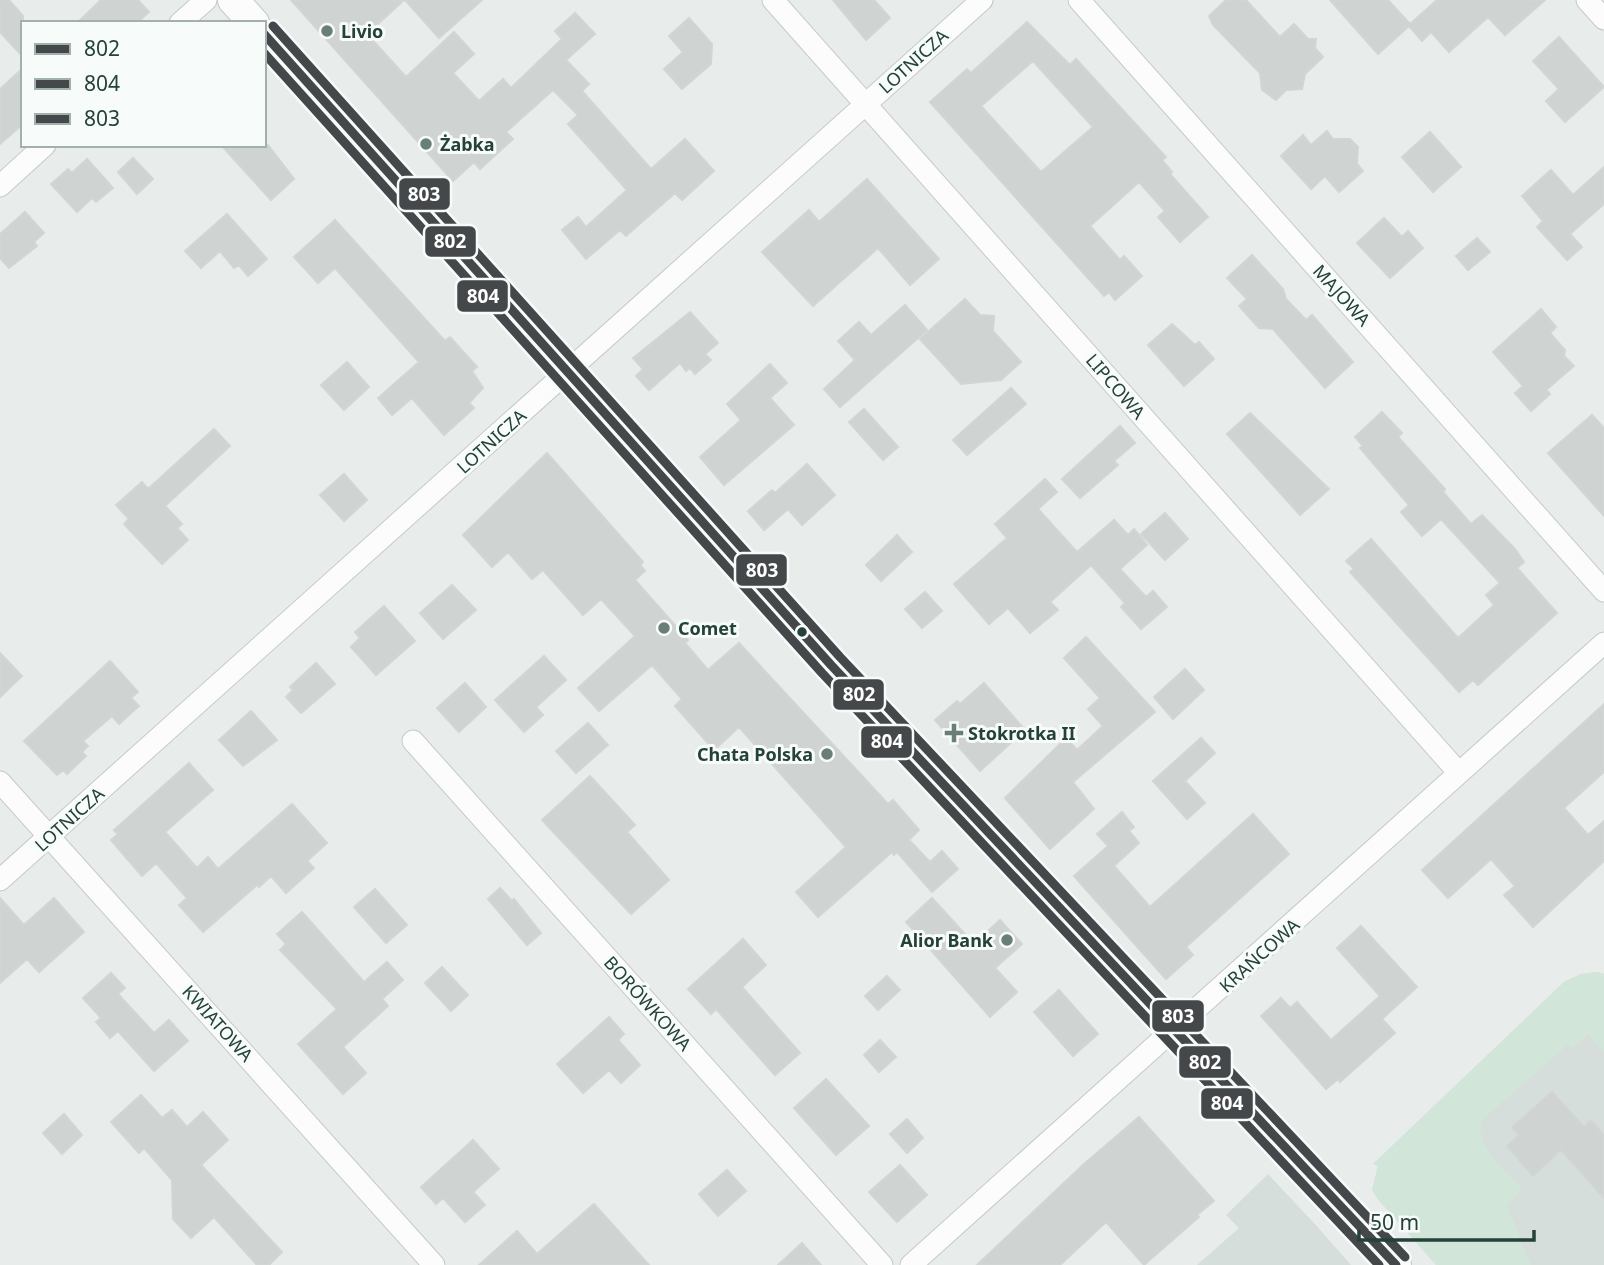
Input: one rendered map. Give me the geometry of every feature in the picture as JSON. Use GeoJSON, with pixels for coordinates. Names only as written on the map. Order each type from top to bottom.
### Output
{"type":"FeatureCollection","features":[{"type":"Feature","properties":{"kind":"street"},"geometry":{"type":"LineString","coordinates":[[182,21],[206,0]]}},
{"type":"Feature","properties":{"kind":"street","name":"LIPCOWA"},"geometry":{"type":"LineString","coordinates":[[773,0],[1459,773]]}},
{"type":"Feature","properties":{"kind":"street","name":"LOTNICZA"},"geometry":{"type":"LineString","coordinates":[[0,880],[982,0]]}},
{"type":"Feature","properties":{"kind":"street","name":"MAJOWA"},"geometry":{"type":"LineString","coordinates":[[1079,0],[1604,591]]}},
{"type":"Feature","properties":{"kind":"street"},"geometry":{"type":"LineString","coordinates":[[1587,0],[1604,19]]}},
{"type":"Feature","properties":{"kind":"street"},"geometry":{"type":"LineString","coordinates":[[266,30],[839,674],[1396,1265]]}},
{"type":"Feature","properties":{"kind":"street"},"geometry":{"type":"LineString","coordinates":[[0,186],[43,147]]}},
{"type":"Feature","properties":{"kind":"street","name":"KRAŃCOWA"},"geometry":{"type":"LineString","coordinates":[[911,1265],[1175,1031],[1604,643]]}},
{"type":"Feature","properties":{"kind":"street","name":"BORÓWKOWA"},"geometry":{"type":"LineString","coordinates":[[413,741],[882,1265]]}},
{"type":"Feature","properties":{"kind":"street","name":"KWIATOWA"},"geometry":{"type":"LineString","coordinates":[[0,782],[434,1265]]}},
{"type":"Feature","properties":{"kind":"shaded area"},"geometry":{"type":"Polygon","coordinates":[[[1581,974],[1604,974],[1604,1265],[1436,1265],[1372,1190],[1378,1166],[1373,1164],[1564,982],[1581,974]]]}},
{"type":"Feature","properties":{"kind":"shaded area"},"geometry":{"type":"Polygon","coordinates":[[[1268,1174],[1351,1265],[1197,1265],[1239,1228],[1226,1215],[1268,1174]]]}},
{"type":"Feature","properties":{"kind":"green space"},"geometry":{"type":"Polygon","coordinates":[[[1581,974],[1604,974],[1604,1052],[1588,1034],[1572,1048],[1568,1044],[1482,1120],[1480,1130],[1486,1149],[1522,1189],[1507,1205],[1531,1265],[1436,1265],[1372,1190],[1378,1166],[1373,1164],[1564,982],[1581,974]]]}},
{"type":"Feature","properties":{"kind":"building"},"geometry":{"type":"Polygon","coordinates":[[[0,0],[9,0],[23,16],[21,55],[0,32],[0,0]]]}},
{"type":"Feature","properties":{"kind":"building"},"geometry":{"type":"Polygon","coordinates":[[[101,0],[138,0],[149,12],[139,21],[79,21],[101,0]]]}},
{"type":"Feature","properties":{"kind":"building"},"geometry":{"type":"Polygon","coordinates":[[[291,0],[404,0],[367,34],[406,77],[454,32],[474,54],[453,73],[479,101],[503,79],[511,88],[562,39],[555,31],[575,13],[595,34],[566,60],[589,84],[582,91],[651,169],[685,139],[714,171],[682,200],[675,193],[626,236],[620,230],[586,259],[562,230],[578,217],[586,227],[627,190],[568,124],[578,115],[553,90],[506,132],[513,139],[480,169],[474,162],[453,181],[291,0]]]}},
{"type":"Feature","properties":{"kind":"building"},"geometry":{"type":"Polygon","coordinates":[[[405,0],[482,0],[439,38],[405,0]]]}},
{"type":"Feature","properties":{"kind":"building"},"geometry":{"type":"Polygon","coordinates":[[[833,0],[874,0],[890,18],[866,40],[833,0]]]}},
{"type":"Feature","properties":{"kind":"building"},"geometry":{"type":"Polygon","coordinates":[[[1226,0],[1246,0],[1280,37],[1294,24],[1308,39],[1316,39],[1315,48],[1323,57],[1305,74],[1302,89],[1286,90],[1276,100],[1262,90],[1260,73],[1213,25],[1209,16],[1226,0]]]}},
{"type":"Feature","properties":{"kind":"building"},"geometry":{"type":"Polygon","coordinates":[[[1330,0],[1388,0],[1410,24],[1437,0],[1545,0],[1505,35],[1488,17],[1449,52],[1431,32],[1422,41],[1409,26],[1378,54],[1330,0]]]}},
{"type":"Feature","properties":{"kind":"building"},"geometry":{"type":"Polygon","coordinates":[[[689,18],[712,44],[711,64],[682,89],[664,69],[683,52],[669,36],[689,18]]]}},
{"type":"Feature","properties":{"kind":"building"},"geometry":{"type":"Polygon","coordinates":[[[1027,22],[1070,65],[1076,59],[1166,157],[1162,160],[1172,172],[1170,174],[1208,217],[1180,242],[1158,217],[1165,211],[1139,182],[1090,226],[1120,260],[1124,256],[1142,276],[1115,300],[1109,292],[1104,296],[930,102],[967,69],[971,73],[1027,22]],[[1033,61],[981,106],[1041,172],[1093,127],[1033,61]]]}},
{"type":"Feature","properties":{"kind":"building"},"geometry":{"type":"Polygon","coordinates":[[[1559,37],[1604,87],[1565,122],[1546,101],[1559,89],[1533,61],[1559,37]]]}},
{"type":"Feature","properties":{"kind":"building"},"geometry":{"type":"Polygon","coordinates":[[[21,70],[21,126],[0,144],[0,89],[21,70]]]}},
{"type":"Feature","properties":{"kind":"building"},"geometry":{"type":"Polygon","coordinates":[[[1327,131],[1333,139],[1350,139],[1358,147],[1357,164],[1363,171],[1339,192],[1325,176],[1311,189],[1281,156],[1303,135],[1311,145],[1327,131]]]}},
{"type":"Feature","properties":{"kind":"building"},"geometry":{"type":"Polygon","coordinates":[[[1430,132],[1461,167],[1433,192],[1402,157],[1430,132]]]}},
{"type":"Feature","properties":{"kind":"building"},"geometry":{"type":"Polygon","coordinates":[[[268,145],[294,179],[271,200],[223,147],[268,145]]]}},
{"type":"Feature","properties":{"kind":"building"},"geometry":{"type":"Polygon","coordinates":[[[133,158],[153,179],[137,194],[118,172],[133,158]]]}},
{"type":"Feature","properties":{"kind":"building"},"geometry":{"type":"Polygon","coordinates":[[[87,159],[113,188],[96,202],[92,198],[77,212],[51,184],[68,169],[72,173],[87,159]]]}},
{"type":"Feature","properties":{"kind":"building"},"geometry":{"type":"Polygon","coordinates":[[[1604,167],[1604,204],[1570,234],[1582,247],[1567,260],[1537,227],[1543,221],[1522,196],[1551,170],[1573,195],[1604,167]]]}},
{"type":"Feature","properties":{"kind":"building"},"geometry":{"type":"Polygon","coordinates":[[[867,179],[939,259],[910,285],[878,248],[813,306],[762,252],[809,210],[819,222],[867,179]]]}},
{"type":"Feature","properties":{"kind":"building"},"geometry":{"type":"Polygon","coordinates":[[[25,212],[44,233],[34,242],[37,246],[9,268],[0,258],[0,234],[25,212]]]}},
{"type":"Feature","properties":{"kind":"building"},"geometry":{"type":"Polygon","coordinates":[[[227,214],[267,259],[248,276],[239,265],[234,268],[220,251],[201,268],[185,251],[227,214]]]}},
{"type":"Feature","properties":{"kind":"building"},"geometry":{"type":"Polygon","coordinates":[[[1384,218],[1402,237],[1408,231],[1423,248],[1390,278],[1357,243],[1384,218]]]}},
{"type":"Feature","properties":{"kind":"building"},"geometry":{"type":"Polygon","coordinates":[[[335,220],[445,341],[450,337],[477,367],[472,371],[483,388],[469,403],[474,408],[444,435],[412,398],[392,415],[378,398],[419,362],[335,268],[318,283],[294,257],[335,220]]]}},
{"type":"Feature","properties":{"kind":"building"},"geometry":{"type":"Polygon","coordinates":[[[1477,238],[1490,252],[1468,270],[1456,256],[1477,238]]]}},
{"type":"Feature","properties":{"kind":"building"},"geometry":{"type":"Polygon","coordinates":[[[1252,255],[1283,289],[1286,299],[1306,320],[1312,315],[1353,362],[1325,388],[1273,329],[1259,328],[1239,306],[1247,299],[1227,278],[1252,255]]]}},
{"type":"Feature","properties":{"kind":"building"},"geometry":{"type":"Polygon","coordinates":[[[965,299],[980,315],[994,316],[993,331],[1021,362],[1001,380],[961,384],[920,339],[965,299]]]}},
{"type":"Feature","properties":{"kind":"building"},"geometry":{"type":"Polygon","coordinates":[[[905,305],[927,330],[840,407],[824,389],[855,360],[838,341],[859,322],[871,335],[905,305]]]}},
{"type":"Feature","properties":{"kind":"building"},"geometry":{"type":"Polygon","coordinates":[[[1541,309],[1556,327],[1550,333],[1565,350],[1564,356],[1574,366],[1546,390],[1550,394],[1531,411],[1515,393],[1523,386],[1493,352],[1541,309]]]}},
{"type":"Feature","properties":{"kind":"building"},"geometry":{"type":"Polygon","coordinates":[[[690,312],[718,343],[705,354],[711,360],[695,374],[690,368],[686,371],[680,363],[649,390],[636,376],[643,369],[633,358],[690,312]]]}},
{"type":"Feature","properties":{"kind":"building"},"geometry":{"type":"Polygon","coordinates":[[[1172,324],[1195,345],[1199,342],[1214,359],[1184,386],[1148,345],[1172,324]]]}},
{"type":"Feature","properties":{"kind":"building"},"geometry":{"type":"Polygon","coordinates":[[[347,362],[369,387],[344,410],[321,385],[347,362]]]}},
{"type":"Feature","properties":{"kind":"building"},"geometry":{"type":"Polygon","coordinates":[[[770,364],[787,383],[770,398],[794,425],[724,485],[700,457],[741,420],[727,404],[770,364]]]}},
{"type":"Feature","properties":{"kind":"building"},"geometry":{"type":"Polygon","coordinates":[[[1011,388],[1026,404],[967,455],[953,440],[1011,388]]]}},
{"type":"Feature","properties":{"kind":"building"},"geometry":{"type":"Polygon","coordinates":[[[864,409],[898,447],[883,460],[849,422],[864,409]]]}},
{"type":"Feature","properties":{"kind":"building"},"geometry":{"type":"Polygon","coordinates":[[[1382,412],[1402,433],[1398,437],[1445,489],[1443,492],[1471,524],[1482,515],[1515,549],[1524,562],[1517,568],[1557,613],[1478,685],[1473,680],[1459,692],[1350,572],[1354,569],[1346,561],[1371,539],[1458,638],[1494,605],[1486,595],[1500,583],[1441,519],[1422,536],[1401,512],[1409,505],[1360,448],[1363,446],[1355,437],[1382,412]]]}},
{"type":"Feature","properties":{"kind":"building"},"geometry":{"type":"Polygon","coordinates":[[[1250,413],[1329,489],[1300,515],[1227,434],[1250,413]]]}},
{"type":"Feature","properties":{"kind":"building"},"geometry":{"type":"Polygon","coordinates":[[[1592,415],[1604,428],[1604,516],[1548,453],[1592,415]]]}},
{"type":"Feature","properties":{"kind":"building"},"geometry":{"type":"Polygon","coordinates":[[[1120,426],[1135,443],[1114,461],[1118,465],[1080,498],[1062,479],[1120,426]]]}},
{"type":"Feature","properties":{"kind":"building"},"geometry":{"type":"Polygon","coordinates":[[[214,429],[230,446],[165,506],[182,524],[177,528],[188,540],[162,564],[124,524],[129,519],[116,505],[142,482],[148,489],[214,429]]]}},
{"type":"Feature","properties":{"kind":"building"},"geometry":{"type":"Polygon","coordinates":[[[547,453],[643,562],[640,565],[645,571],[635,580],[688,640],[685,643],[708,670],[739,643],[888,804],[893,800],[919,830],[909,840],[930,862],[942,851],[958,869],[932,892],[897,852],[894,855],[892,852],[818,917],[796,892],[846,847],[739,727],[714,750],[675,706],[682,699],[652,665],[599,711],[578,688],[635,636],[601,599],[583,615],[543,570],[532,579],[508,552],[492,567],[463,535],[547,453]]]}},
{"type":"Feature","properties":{"kind":"building"},"geometry":{"type":"Polygon","coordinates":[[[807,464],[835,495],[802,525],[788,509],[764,530],[748,511],[772,490],[775,493],[807,464]]]}},
{"type":"Feature","properties":{"kind":"building"},"geometry":{"type":"Polygon","coordinates":[[[344,474],[367,500],[344,521],[320,495],[344,474]]]}},
{"type":"Feature","properties":{"kind":"building"},"geometry":{"type":"Polygon","coordinates":[[[1045,479],[1057,492],[1038,509],[1077,552],[1114,520],[1128,535],[1134,529],[1147,545],[1120,569],[1146,597],[1153,591],[1167,607],[1141,629],[1121,607],[1125,603],[1091,565],[1050,602],[1058,610],[1030,633],[1008,608],[989,624],[954,584],[1007,538],[995,524],[1045,479]]]}},
{"type":"Feature","properties":{"kind":"building"},"geometry":{"type":"Polygon","coordinates":[[[1165,513],[1188,539],[1165,560],[1141,534],[1165,513]]]}},
{"type":"Feature","properties":{"kind":"building"},"geometry":{"type":"Polygon","coordinates":[[[897,535],[912,552],[881,581],[866,565],[897,535]]]}},
{"type":"Feature","properties":{"kind":"building"},"geometry":{"type":"Polygon","coordinates":[[[452,585],[476,610],[443,639],[420,613],[452,585]]]}},
{"type":"Feature","properties":{"kind":"building"},"geometry":{"type":"Polygon","coordinates":[[[925,592],[942,611],[922,628],[905,609],[925,592]]]}},
{"type":"Feature","properties":{"kind":"building"},"geometry":{"type":"Polygon","coordinates":[[[384,606],[415,641],[376,675],[351,647],[360,638],[355,632],[384,606]]]}},
{"type":"Feature","properties":{"kind":"building"},"geometry":{"type":"Polygon","coordinates":[[[1086,637],[1155,712],[1073,782],[1094,809],[1050,849],[1005,798],[1066,738],[1077,750],[1103,726],[1088,709],[1100,698],[1064,658],[1086,637]]]}},
{"type":"Feature","properties":{"kind":"building"},"geometry":{"type":"Polygon","coordinates":[[[0,653],[22,676],[0,697],[0,653]]]}},
{"type":"Feature","properties":{"kind":"building"},"geometry":{"type":"Polygon","coordinates":[[[544,656],[566,680],[536,707],[543,715],[524,732],[495,700],[544,656]]]}},
{"type":"Feature","properties":{"kind":"building"},"geometry":{"type":"Polygon","coordinates":[[[110,661],[138,692],[131,698],[139,706],[119,724],[112,716],[83,741],[88,746],[82,752],[86,756],[67,774],[63,770],[57,775],[24,741],[110,661]]]}},
{"type":"Feature","properties":{"kind":"building"},"geometry":{"type":"Polygon","coordinates":[[[316,663],[335,684],[301,713],[286,697],[293,690],[290,687],[316,663]]]}},
{"type":"Feature","properties":{"kind":"building"},"geometry":{"type":"Polygon","coordinates":[[[1185,669],[1204,690],[1173,719],[1154,697],[1185,669]]]}},
{"type":"Feature","properties":{"kind":"building"},"geometry":{"type":"Polygon","coordinates":[[[465,683],[486,707],[459,732],[437,708],[465,683]]]}},
{"type":"Feature","properties":{"kind":"building"},"geometry":{"type":"Polygon","coordinates":[[[984,683],[1025,730],[980,771],[935,720],[957,701],[960,704],[984,683]]]}},
{"type":"Feature","properties":{"kind":"building"},"geometry":{"type":"Polygon","coordinates":[[[1604,704],[1604,772],[1564,808],[1588,835],[1604,821],[1604,861],[1533,927],[1504,895],[1515,886],[1491,859],[1448,898],[1422,870],[1604,704]]]}},
{"type":"Feature","properties":{"kind":"building"},"geometry":{"type":"Polygon","coordinates":[[[251,711],[277,740],[243,766],[219,740],[251,711]]]}},
{"type":"Feature","properties":{"kind":"building"},"geometry":{"type":"Polygon","coordinates":[[[588,723],[608,745],[576,773],[556,751],[588,723]]]}},
{"type":"Feature","properties":{"kind":"building"},"geometry":{"type":"Polygon","coordinates":[[[1201,738],[1215,753],[1185,781],[1205,803],[1187,819],[1153,781],[1201,738]]]}},
{"type":"Feature","properties":{"kind":"building"},"geometry":{"type":"Polygon","coordinates":[[[189,763],[213,790],[165,832],[197,868],[208,857],[218,869],[292,804],[327,843],[307,861],[314,868],[286,893],[271,876],[203,932],[179,905],[187,898],[156,863],[142,876],[111,840],[118,834],[114,830],[189,763]]]}},
{"type":"Feature","properties":{"kind":"building"},"geometry":{"type":"Polygon","coordinates":[[[590,776],[635,825],[627,832],[669,880],[631,914],[542,820],[590,776]]]}},
{"type":"Feature","properties":{"kind":"building"},"geometry":{"type":"Polygon","coordinates":[[[1122,812],[1134,827],[1129,831],[1139,843],[1114,866],[1150,907],[1253,814],[1289,854],[1186,947],[1193,955],[1166,979],[1074,876],[1108,846],[1097,834],[1122,812]]]}},
{"type":"Feature","properties":{"kind":"building"},"geometry":{"type":"Polygon","coordinates":[[[500,888],[512,901],[514,899],[541,933],[527,945],[488,899],[500,888]]]}},
{"type":"Feature","properties":{"kind":"building"},"geometry":{"type":"Polygon","coordinates":[[[375,889],[407,925],[386,943],[354,907],[375,889]]]}},
{"type":"Feature","properties":{"kind":"building"},"geometry":{"type":"Polygon","coordinates":[[[0,898],[24,925],[54,898],[84,932],[39,972],[27,959],[0,983],[0,898]]]}},
{"type":"Feature","properties":{"kind":"building"},"geometry":{"type":"Polygon","coordinates":[[[932,898],[974,944],[1000,920],[1022,944],[995,968],[1017,992],[990,1017],[906,922],[932,898]]]}},
{"type":"Feature","properties":{"kind":"building"},"geometry":{"type":"Polygon","coordinates":[[[302,912],[364,982],[387,962],[403,980],[382,999],[388,1006],[343,1047],[366,1073],[343,1094],[298,1044],[337,1009],[280,950],[286,944],[277,934],[302,912]]]}},
{"type":"Feature","properties":{"kind":"building"},"geometry":{"type":"Polygon","coordinates":[[[1361,926],[1417,987],[1382,1019],[1395,1033],[1340,1082],[1338,1079],[1326,1089],[1261,1016],[1281,998],[1290,1008],[1297,1002],[1331,1040],[1380,996],[1337,948],[1361,926]]]}},
{"type":"Feature","properties":{"kind":"building"},"geometry":{"type":"Polygon","coordinates":[[[743,939],[766,965],[742,987],[800,1053],[775,1075],[716,1009],[711,1014],[688,989],[743,939]]]}},
{"type":"Feature","properties":{"kind":"building"},"geometry":{"type":"Polygon","coordinates":[[[442,967],[468,995],[451,1011],[425,983],[442,967]]]}},
{"type":"Feature","properties":{"kind":"building"},"geometry":{"type":"Polygon","coordinates":[[[111,973],[125,988],[118,994],[154,1033],[169,1020],[188,1041],[154,1071],[118,1031],[110,1038],[96,1022],[101,1018],[83,998],[111,973]]]}},
{"type":"Feature","properties":{"kind":"building"},"geometry":{"type":"Polygon","coordinates":[[[887,976],[900,990],[878,1010],[865,996],[887,976]]]}},
{"type":"Feature","properties":{"kind":"building"},"geometry":{"type":"Polygon","coordinates":[[[1059,990],[1098,1034],[1073,1056],[1034,1012],[1059,990]]]}},
{"type":"Feature","properties":{"kind":"building"},"geometry":{"type":"Polygon","coordinates":[[[609,1017],[624,1034],[618,1040],[640,1065],[621,1083],[609,1070],[583,1093],[557,1064],[609,1017]]]}},
{"type":"Feature","properties":{"kind":"building"},"geometry":{"type":"Polygon","coordinates":[[[880,1040],[896,1057],[879,1072],[864,1055],[880,1040]]]}},
{"type":"Feature","properties":{"kind":"building"},"geometry":{"type":"Polygon","coordinates":[[[826,1079],[869,1126],[836,1155],[794,1108],[826,1079]]]}},
{"type":"Feature","properties":{"kind":"building"},"geometry":{"type":"Polygon","coordinates":[[[1552,1092],[1584,1127],[1591,1120],[1604,1135],[1604,1198],[1561,1150],[1533,1176],[1507,1146],[1519,1135],[1512,1127],[1552,1092]]]}},
{"type":"Feature","properties":{"kind":"building"},"geometry":{"type":"Polygon","coordinates":[[[141,1095],[162,1118],[172,1110],[187,1127],[203,1112],[228,1140],[201,1165],[282,1252],[269,1265],[257,1265],[214,1217],[191,1238],[173,1219],[172,1180],[144,1148],[139,1153],[111,1122],[141,1095]]]}},
{"type":"Feature","properties":{"kind":"building"},"geometry":{"type":"Polygon","coordinates":[[[64,1114],[82,1135],[62,1154],[43,1133],[64,1114]]]}},
{"type":"Feature","properties":{"kind":"building"},"geometry":{"type":"Polygon","coordinates":[[[1139,1117],[1214,1201],[1197,1215],[1199,1217],[1144,1265],[1106,1222],[1060,1265],[977,1265],[1084,1164],[1139,1117]]]}},
{"type":"Feature","properties":{"kind":"building"},"geometry":{"type":"Polygon","coordinates":[[[907,1119],[923,1138],[907,1153],[890,1134],[907,1119]]]}},
{"type":"Feature","properties":{"kind":"building"},"geometry":{"type":"Polygon","coordinates":[[[473,1140],[499,1169],[473,1192],[485,1205],[465,1222],[443,1198],[436,1204],[421,1187],[473,1140]]]}},
{"type":"Feature","properties":{"kind":"building"},"geometry":{"type":"Polygon","coordinates":[[[900,1165],[927,1195],[897,1222],[869,1192],[900,1165]]]}},
{"type":"Feature","properties":{"kind":"building"},"geometry":{"type":"Polygon","coordinates":[[[727,1170],[746,1191],[718,1216],[699,1194],[727,1170]]]}},
{"type":"Feature","properties":{"kind":"building"},"geometry":{"type":"Polygon","coordinates":[[[594,1204],[649,1265],[479,1265],[517,1231],[537,1254],[594,1204]]]}},
{"type":"Feature","properties":{"kind":"building"},"geometry":{"type":"Polygon","coordinates":[[[802,1243],[821,1265],[778,1265],[802,1243]]]}},
{"type":"Feature","properties":{"kind":"transit line","name":"803"},"geometry":{"type":"LineString","coordinates":[[273,26],[840,657],[1405,1257]]}},
{"type":"Feature","properties":{"kind":"transit line","name":"802"},"geometry":{"type":"LineString","coordinates":[[266,36],[831,665],[1396,1265]]}},
{"type":"Feature","properties":{"kind":"transit line","name":"804"},"geometry":{"type":"LineString","coordinates":[[266,55],[822,673],[1379,1265]]}},
{"type":"Feature","properties":{"kind":"place","name":"Livio"},"geometry":{"type":"Point","coordinates":[327,31]}},
{"type":"Feature","properties":{"kind":"place","name":"Żabka"},"geometry":{"type":"Point","coordinates":[426,144]}},
{"type":"Feature","properties":{"kind":"place","name":"Comet"},"geometry":{"type":"Point","coordinates":[664,628]}},
{"type":"Feature","properties":{"kind":"place","name":"Stokrotka II"},"geometry":{"type":"Point","coordinates":[954,733]}},
{"type":"Feature","properties":{"kind":"place","name":"Chata Polska"},"geometry":{"type":"Point","coordinates":[827,754]}},
{"type":"Feature","properties":{"kind":"place","name":"Alior Bank"},"geometry":{"type":"Point","coordinates":[1007,940]}}]}
